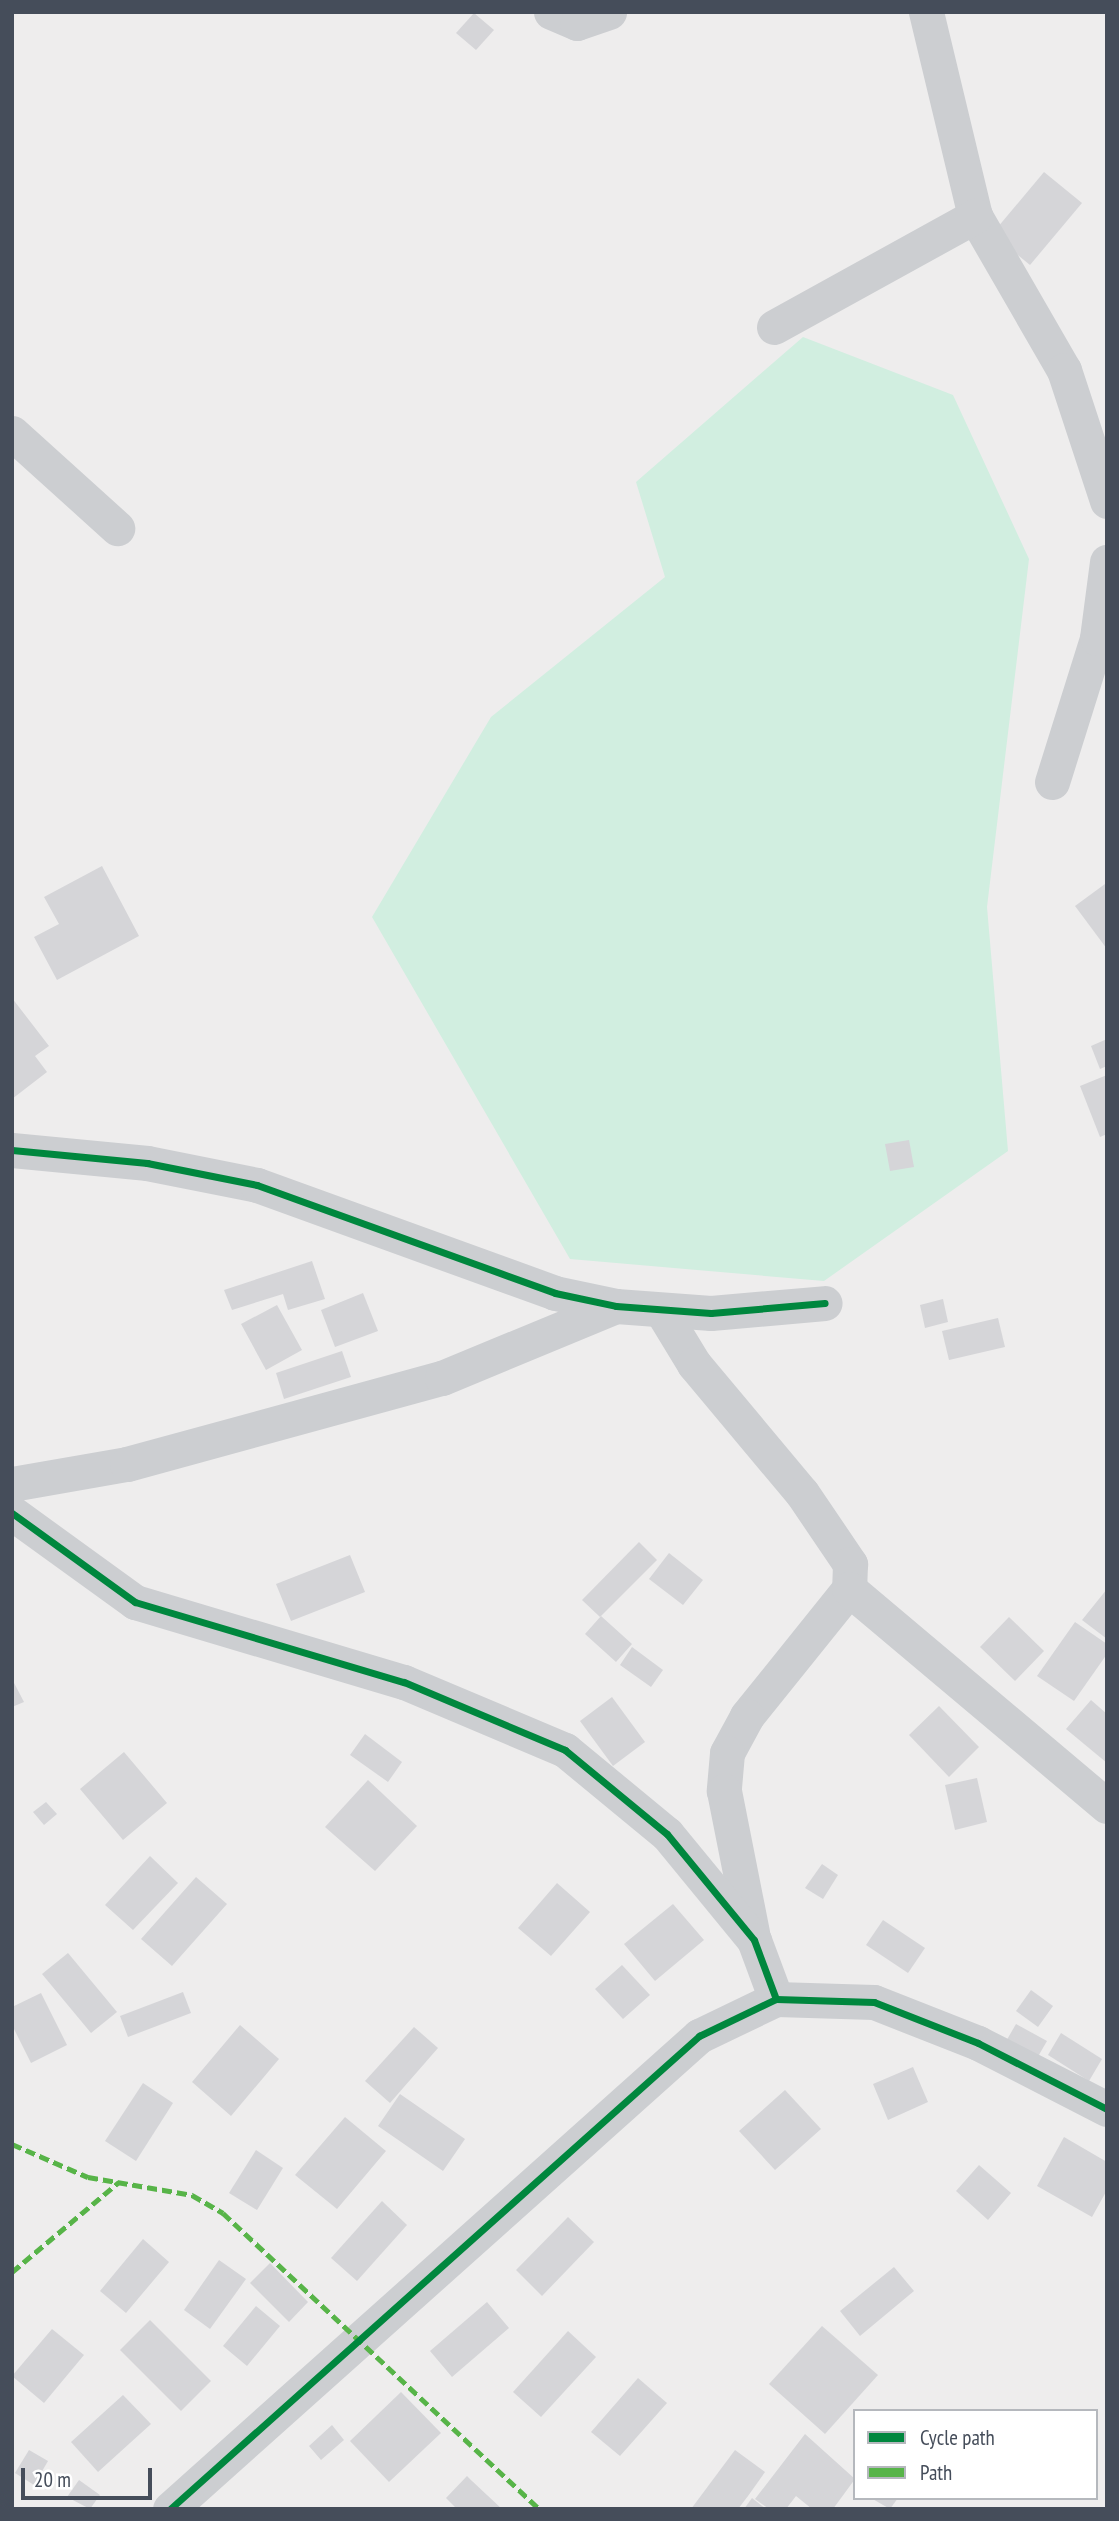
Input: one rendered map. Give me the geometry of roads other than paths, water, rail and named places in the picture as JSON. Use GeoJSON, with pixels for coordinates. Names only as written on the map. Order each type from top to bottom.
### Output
{"type":"FeatureCollection","features":[{"type":"Feature","properties":{"kind":"street"},"geometry":{"type":"LineString","coordinates":[[551,12],[576,23],[609,12]]}},
{"type":"Feature","properties":{"kind":"street"},"geometry":{"type":"LineString","coordinates":[[926,12],[975,216],[1064,370],[1107,501]]}},
{"type":"Feature","properties":{"kind":"street"},"geometry":{"type":"LineString","coordinates":[[774,327],[975,216]]}},
{"type":"Feature","properties":{"kind":"street"},"geometry":{"type":"LineString","coordinates":[[12,433],[117,528]]}},
{"type":"Feature","properties":{"kind":"street"},"geometry":{"type":"LineString","coordinates":[[1052,782],[1097,638],[1107,562]]}},
{"type":"Feature","properties":{"kind":"street"},"geometry":{"type":"LineString","coordinates":[[12,1150],[147,1163],[257,1185],[555,1293],[616,1306],[663,1313],[825,1303]]}},
{"type":"Feature","properties":{"kind":"street"},"geometry":{"type":"LineString","coordinates":[[12,1484],[127,1464],[442,1378],[616,1306]]}},
{"type":"Feature","properties":{"kind":"street"},"geometry":{"type":"LineString","coordinates":[[663,1313],[694,1364],[838,1539],[850,1564],[849,1590],[747,1716],[727,1753],[724,1791],[754,1940],[776,1998]]}},
{"type":"Feature","properties":{"kind":"street"},"geometry":{"type":"LineString","coordinates":[[12,1513],[135,1602],[404,1682],[565,1750],[667,1834],[754,1940]]}},
{"type":"Feature","properties":{"kind":"street"},"geometry":{"type":"LineString","coordinates":[[849,1590],[1107,1806]]}},
{"type":"Feature","properties":{"kind":"street"},"geometry":{"type":"LineString","coordinates":[[170,2509],[699,2036],[776,1998],[874,2002],[978,2043],[1107,2109]]}}]}
